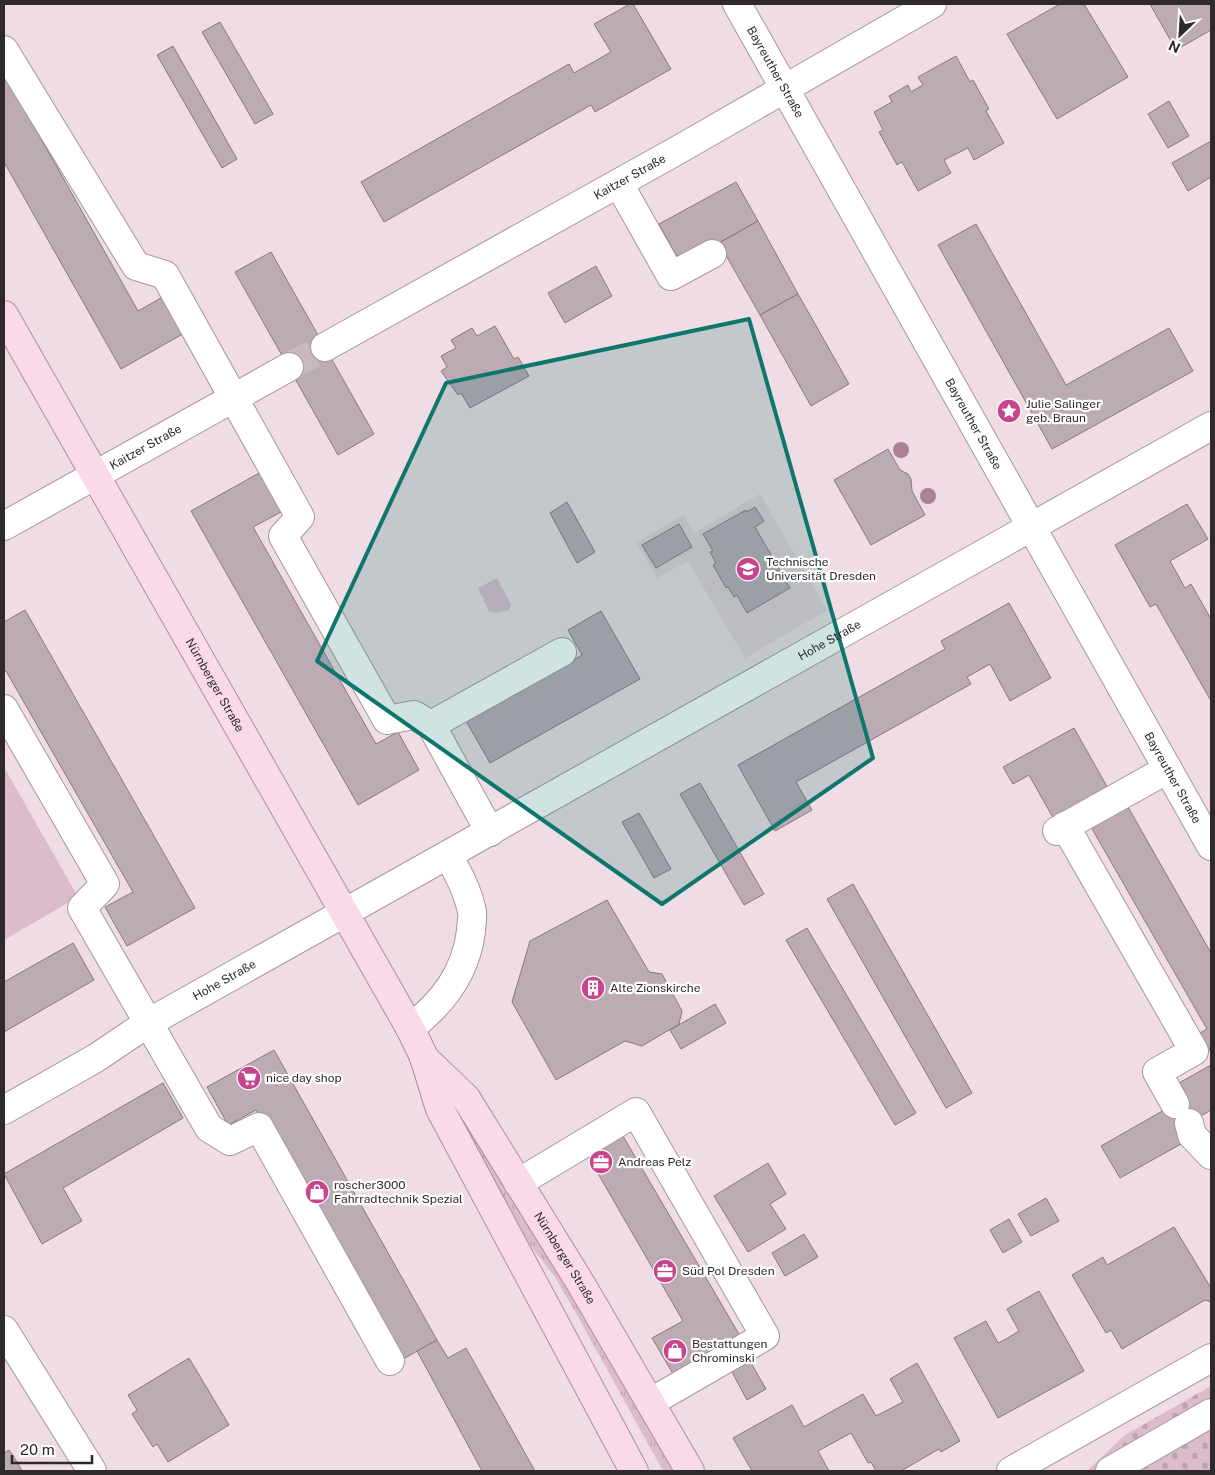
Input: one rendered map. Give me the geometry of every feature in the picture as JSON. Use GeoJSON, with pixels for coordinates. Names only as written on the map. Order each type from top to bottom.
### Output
{"type":"FeatureCollection","features":[{"type":"Feature","properties":{"kind":"main road","name":"Nürnberger Straße"},"geometry":{"type":"LineString","coordinates":[[4,314],[410,1028],[424,1057],[440,1109],[634,1471]]}},
{"type":"Feature","properties":{"kind":"main road","name":"Nürnberger Straße"},"geometry":{"type":"LineString","coordinates":[[424,1057],[466,1098],[581,1284],[690,1471]]}},
{"type":"Feature","properties":{"kind":"street","name":"Bayreuther Straße"},"geometry":{"type":"LineString","coordinates":[[736,4],[1211,846]]}},
{"type":"Feature","properties":{"kind":"street","name":"Kaitzer Straße"},"geometry":{"type":"LineString","coordinates":[[325,347],[618,184],[932,4]]}},
{"type":"Feature","properties":{"kind":"street"},"geometry":{"type":"LineString","coordinates":[[4,50],[136,266],[165,275],[300,518],[283,536],[387,720],[414,715],[430,725],[490,832]]}},
{"type":"Feature","properties":{"kind":"street"},"geometry":{"type":"LineString","coordinates":[[618,184],[671,276],[712,254]]}},
{"type":"Feature","properties":{"kind":"street","name":"Kaitzer Straße"},"geometry":{"type":"LineString","coordinates":[[4,526],[289,367]]}},
{"type":"Feature","properties":{"kind":"street","name":"Hohe Straße"},"geometry":{"type":"LineString","coordinates":[[4,1110],[96,1058],[148,1023],[1211,426]]}},
{"type":"Feature","properties":{"kind":"street"},"geometry":{"type":"LineString","coordinates":[[430,725],[562,652]]}},
{"type":"Feature","properties":{"kind":"street"},"geometry":{"type":"LineString","coordinates":[[4,709],[105,884],[82,908],[209,1128],[230,1141],[259,1127],[390,1361]]}},
{"type":"Feature","properties":{"kind":"street"},"geometry":{"type":"LineString","coordinates":[[1168,769],[1061,828],[1194,1051],[1157,1072],[1182,1113],[1192,1135],[1211,1155]]}},
{"type":"Feature","properties":{"kind":"street"},"geometry":{"type":"LineString","coordinates":[[410,1028],[431,1012],[448,992],[461,967],[469,943],[473,914],[462,881],[448,855]]}},
{"type":"Feature","properties":{"kind":"street"},"geometry":{"type":"LineString","coordinates":[[518,1183],[636,1112],[765,1336],[651,1402]]}},
{"type":"Feature","properties":{"kind":"street"},"geometry":{"type":"LineString","coordinates":[[4,1330],[92,1471]]}},
{"type":"Feature","properties":{"kind":"street"},"geometry":{"type":"LineString","coordinates":[[1011,1471],[1211,1358]]}},
{"type":"Feature","properties":{"kind":"street"},"geometry":{"type":"LineString","coordinates":[[1110,1471],[1211,1413]]}},
{"type":"Feature","properties":{"kind":"highlighted area"},"geometry":{"type":"Polygon","coordinates":[[[749,319],[873,758],[662,904],[317,661],[446,383],[749,319]]]}},
{"type":"Feature","properties":{"kind":"shaded area","name":"Technische Universität Dresden"},"geometry":{"type":"Polygon","coordinates":[[[760,494],[827,610],[745,658],[688,561],[657,578],[636,543],[683,515],[694,533],[760,494]]]}},
{"type":"Feature","properties":{"kind":"green space"},"geometry":{"type":"Polygon","coordinates":[[[497,578],[511,605],[509,610],[496,613],[489,611],[478,588],[497,578]]]}},
{"type":"Feature","properties":{"kind":"green space"},"geometry":{"type":"Polygon","coordinates":[[[4,767],[78,897],[4,940],[4,767]]]}},
{"type":"Feature","properties":{"kind":"green space"},"geometry":{"type":"Polygon","coordinates":[[[458,1105],[674,1471],[663,1471],[555,1277],[516,1227],[449,1109],[458,1105]]]}},
{"type":"Feature","properties":{"kind":"green space"},"geometry":{"type":"Polygon","coordinates":[[[1211,1386],[1211,1471],[1090,1471],[1089,1469],[1125,1435],[1211,1386]]]}},
{"type":"Feature","properties":{"kind":"building"},"geometry":{"type":"Polygon","coordinates":[[[633,4],[671,69],[595,112],[591,105],[384,222],[361,182],[569,64],[574,73],[611,52],[594,24],[633,4]]]}},
{"type":"Feature","properties":{"kind":"building"},"geometry":{"type":"Polygon","coordinates":[[[1060,4],[1084,4],[1128,77],[1057,119],[1007,34],[1060,4]]]}},
{"type":"Feature","properties":{"kind":"building"},"geometry":{"type":"Polygon","coordinates":[[[1150,4],[1211,4],[1211,30],[1176,50],[1150,4]]]}},
{"type":"Feature","properties":{"kind":"building"},"geometry":{"type":"Polygon","coordinates":[[[220,22],[273,114],[255,124],[202,32],[220,22]]]}},
{"type":"Feature","properties":{"kind":"building"},"geometry":{"type":"Polygon","coordinates":[[[173,46],[237,159],[222,168],[157,55],[173,46]]]}},
{"type":"Feature","properties":{"kind":"building"},"geometry":{"type":"Polygon","coordinates":[[[956,56],[970,82],[973,80],[989,109],[986,111],[1004,143],[974,160],[968,148],[944,160],[951,173],[918,191],[902,162],[897,165],[879,132],[883,130],[874,112],[892,102],[889,96],[908,85],[911,92],[923,85],[918,77],[956,56]]]}},
{"type":"Feature","properties":{"kind":"building"},"geometry":{"type":"Polygon","coordinates":[[[4,73],[138,311],[168,294],[188,331],[121,369],[4,162],[4,73]]]}},
{"type":"Feature","properties":{"kind":"building"},"geometry":{"type":"Polygon","coordinates":[[[1169,101],[1189,136],[1168,148],[1148,114],[1169,101]]]}},
{"type":"Feature","properties":{"kind":"building"},"geometry":{"type":"Polygon","coordinates":[[[1211,141],[1211,177],[1188,191],[1172,163],[1211,141]]]}},
{"type":"Feature","properties":{"kind":"building"},"geometry":{"type":"Polygon","coordinates":[[[736,182],[758,221],[681,264],[659,224],[736,182]]]}},
{"type":"Feature","properties":{"kind":"building"},"geometry":{"type":"Polygon","coordinates":[[[758,221],[798,294],[760,315],[719,243],[758,221]]]}},
{"type":"Feature","properties":{"kind":"building"},"geometry":{"type":"Polygon","coordinates":[[[976,224],[1066,385],[1169,328],[1193,371],[1052,449],[938,245],[976,224]]]}},
{"type":"Feature","properties":{"kind":"building"},"geometry":{"type":"Polygon","coordinates":[[[271,252],[374,434],[338,455],[235,272],[271,252]]]}},
{"type":"Feature","properties":{"kind":"building"},"geometry":{"type":"Polygon","coordinates":[[[596,266],[612,296],[565,323],[548,293],[596,266]]]}},
{"type":"Feature","properties":{"kind":"building"},"geometry":{"type":"Polygon","coordinates":[[[798,294],[849,384],[811,406],[760,315],[798,294]]]}},
{"type":"Feature","properties":{"kind":"building"},"geometry":{"type":"Polygon","coordinates":[[[495,326],[514,359],[518,357],[529,376],[470,408],[461,393],[458,395],[441,371],[447,367],[441,356],[456,348],[451,340],[472,328],[477,336],[495,326]]]}},
{"type":"Feature","properties":{"kind":"building"},"geometry":{"type":"Polygon","coordinates":[[[888,449],[900,470],[908,474],[911,479],[912,491],[925,515],[871,545],[834,480],[888,449]]]}},
{"type":"Feature","properties":{"kind":"building"},"geometry":{"type":"Polygon","coordinates":[[[261,472],[283,511],[253,527],[376,744],[398,732],[419,770],[358,805],[191,511],[261,472]]]}},
{"type":"Feature","properties":{"kind":"building"},"geometry":{"type":"Polygon","coordinates":[[[567,502],[595,552],[577,563],[550,513],[567,502]]]}},
{"type":"Feature","properties":{"kind":"building"},"geometry":{"type":"Polygon","coordinates":[[[1187,504],[1208,539],[1170,561],[1185,588],[1191,584],[1211,619],[1211,701],[1156,604],[1150,607],[1115,545],[1187,504]]]}},
{"type":"Feature","properties":{"kind":"building"},"geometry":{"type":"Polygon","coordinates":[[[755,507],[764,521],[755,527],[790,588],[747,613],[737,595],[734,597],[728,587],[726,588],[713,565],[716,563],[710,552],[713,551],[703,534],[755,507]]]}},
{"type":"Feature","properties":{"kind":"building"},"geometry":{"type":"Polygon","coordinates":[[[679,524],[692,547],[656,568],[642,545],[679,524]]]}},
{"type":"Feature","properties":{"kind":"building"},"geometry":{"type":"Polygon","coordinates":[[[1009,603],[1051,678],[1010,701],[990,664],[967,677],[971,684],[796,782],[812,810],[775,831],[738,765],[945,649],[941,641],[1009,603]]]}},
{"type":"Feature","properties":{"kind":"building"},"geometry":{"type":"Polygon","coordinates":[[[25,610],[195,908],[127,946],[105,907],[133,892],[6,671],[4,672],[4,622],[25,610]]]}},
{"type":"Feature","properties":{"kind":"building"},"geometry":{"type":"Polygon","coordinates":[[[601,611],[640,679],[490,763],[466,721],[582,655],[568,630],[601,611]]]}},
{"type":"Feature","properties":{"kind":"building"},"geometry":{"type":"Polygon","coordinates":[[[1074,728],[1110,792],[1056,823],[1029,775],[1013,784],[1003,767],[1074,728]]]}},
{"type":"Feature","properties":{"kind":"building"},"geometry":{"type":"Polygon","coordinates":[[[700,783],[764,894],[744,905],[680,794],[700,783]]]}},
{"type":"Feature","properties":{"kind":"building"},"geometry":{"type":"Polygon","coordinates":[[[1128,807],[1211,953],[1211,1052],[1200,1033],[1207,1029],[1091,827],[1128,807]]]}},
{"type":"Feature","properties":{"kind":"building"},"geometry":{"type":"Polygon","coordinates":[[[639,813],[671,869],[654,878],[622,822],[639,813]]]}},
{"type":"Feature","properties":{"kind":"building"},"geometry":{"type":"Polygon","coordinates":[[[853,884],[972,1093],[946,1108],[827,899],[853,884]]]}},
{"type":"Feature","properties":{"kind":"building","name":"Alte Zionskirche"},"geometry":{"type":"Polygon","coordinates":[[[607,900],[649,972],[662,974],[682,1011],[679,1024],[642,1046],[625,1041],[556,1080],[512,1002],[530,941],[607,900]]]}},
{"type":"Feature","properties":{"kind":"building"},"geometry":{"type":"Polygon","coordinates":[[[807,928],[916,1113],[895,1125],[786,940],[807,928]]]}},
{"type":"Feature","properties":{"kind":"building"},"geometry":{"type":"Polygon","coordinates":[[[73,943],[94,980],[4,1032],[4,982],[73,943]]]}},
{"type":"Feature","properties":{"kind":"building"},"geometry":{"type":"Polygon","coordinates":[[[715,1004],[726,1023],[681,1049],[670,1030],[715,1004]]]}},
{"type":"Feature","properties":{"kind":"building"},"geometry":{"type":"Polygon","coordinates":[[[274,1050],[437,1340],[398,1362],[256,1110],[228,1125],[207,1087],[274,1050]]]}},
{"type":"Feature","properties":{"kind":"building"},"geometry":{"type":"Polygon","coordinates":[[[1211,1065],[1211,1110],[1183,1126],[1190,1139],[1120,1178],[1101,1146],[1187,1097],[1179,1083],[1211,1065]]]}},
{"type":"Feature","properties":{"kind":"building"},"geometry":{"type":"Polygon","coordinates":[[[163,1083],[183,1118],[63,1188],[82,1221],[42,1244],[4,1174],[163,1083]]]}},
{"type":"Feature","properties":{"kind":"building"},"geometry":{"type":"Polygon","coordinates":[[[620,1131],[743,1341],[676,1379],[652,1338],[683,1321],[585,1151],[620,1131]]]}},
{"type":"Feature","properties":{"kind":"building"},"geometry":{"type":"Polygon","coordinates":[[[768,1163],[786,1194],[770,1204],[786,1229],[748,1252],[714,1196],[768,1163]]]}},
{"type":"Feature","properties":{"kind":"building"},"geometry":{"type":"Polygon","coordinates":[[[1046,1198],[1059,1221],[1031,1236],[1018,1214],[1046,1198]]]}},
{"type":"Feature","properties":{"kind":"building"},"geometry":{"type":"Polygon","coordinates":[[[1009,1219],[1022,1242],[1003,1253],[990,1230],[1009,1219]]]}},
{"type":"Feature","properties":{"kind":"building"},"geometry":{"type":"Polygon","coordinates":[[[1174,1227],[1211,1288],[1211,1302],[1205,1300],[1122,1349],[1111,1330],[1106,1333],[1072,1275],[1103,1257],[1107,1265],[1174,1227]]]}},
{"type":"Feature","properties":{"kind":"building"},"geometry":{"type":"Polygon","coordinates":[[[804,1234],[818,1257],[785,1276],[772,1253],[804,1234]]]}},
{"type":"Feature","properties":{"kind":"building"},"geometry":{"type":"Polygon","coordinates":[[[1039,1291],[1084,1371],[998,1418],[954,1338],[986,1321],[998,1343],[1006,1339],[1019,1331],[1007,1309],[1039,1291]]]}},
{"type":"Feature","properties":{"kind":"building"},"geometry":{"type":"Polygon","coordinates":[[[437,1340],[448,1358],[466,1348],[535,1471],[482,1471],[417,1351],[437,1340]]]}},
{"type":"Feature","properties":{"kind":"building"},"geometry":{"type":"Polygon","coordinates":[[[189,1358],[229,1425],[168,1462],[157,1444],[153,1447],[132,1414],[137,1410],[128,1395],[189,1358]]]}},
{"type":"Feature","properties":{"kind":"building"},"geometry":{"type":"Polygon","coordinates":[[[750,1361],[766,1389],[747,1400],[732,1372],[750,1361]]]}},
{"type":"Feature","properties":{"kind":"building"},"geometry":{"type":"Polygon","coordinates":[[[917,1363],[960,1441],[941,1452],[939,1449],[901,1471],[876,1471],[871,1462],[868,1463],[851,1433],[818,1451],[829,1471],[752,1471],[733,1438],[792,1405],[804,1427],[863,1394],[876,1416],[903,1402],[890,1379],[917,1363]]]}},
{"type":"Feature","properties":{"kind":"building"},"geometry":{"type":"Polygon","coordinates":[[[9,1450],[22,1471],[4,1471],[4,1453],[9,1450]]]}},
{"type":"Feature","properties":{"kind":"tunnel"},"geometry":{"type":"LineString","coordinates":[[289,367],[325,347]]}},
{"type":"Feature","properties":{"kind":"place","name":"Julie Salinger geb. Braun"},"geometry":{"type":"Point","coordinates":[1009,411]}},
{"type":"Feature","properties":{"kind":"place","name":"Technische Universität Dresden"},"geometry":{"type":"Point","coordinates":[748,569]}},
{"type":"Feature","properties":{"kind":"place","name":"Alte Zionskirche"},"geometry":{"type":"Point","coordinates":[593,988]}},
{"type":"Feature","properties":{"kind":"place","name":"nice day shop"},"geometry":{"type":"Point","coordinates":[249,1078]}},
{"type":"Feature","properties":{"kind":"place","name":"Andreas Pelz"},"geometry":{"type":"Point","coordinates":[601,1162]}},
{"type":"Feature","properties":{"kind":"place","name":"roscher3000 Fahrradtechnik Spezial"},"geometry":{"type":"Point","coordinates":[317,1192]}},
{"type":"Feature","properties":{"kind":"place","name":"Süd Pol Dresden"},"geometry":{"type":"Point","coordinates":[665,1271]}},
{"type":"Feature","properties":{"kind":"place","name":"Bestattungen Chrominski"},"geometry":{"type":"Point","coordinates":[675,1351]}}]}
